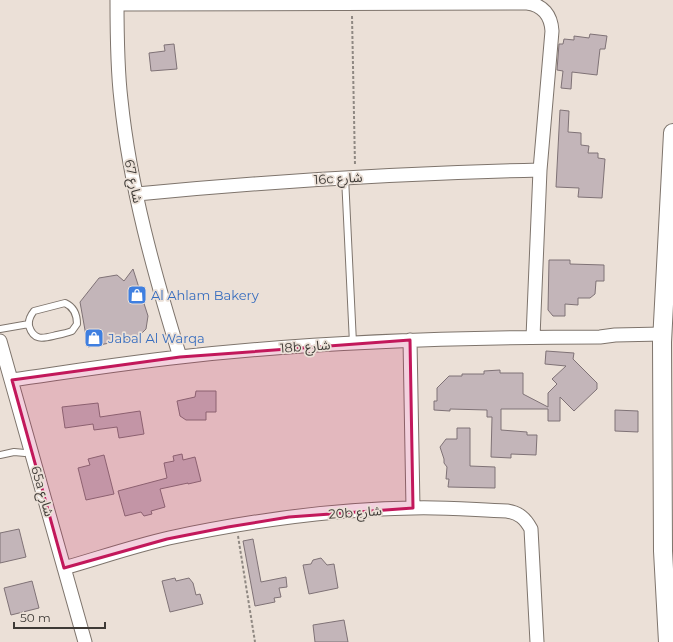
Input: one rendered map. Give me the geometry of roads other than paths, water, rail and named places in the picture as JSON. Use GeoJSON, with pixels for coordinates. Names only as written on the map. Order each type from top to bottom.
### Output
{"type":"FeatureCollection","features":[{"type":"Feature","properties":{"kind":"street"},"geometry":{"type":"LineString","coordinates":[[117,2],[351,4],[407,2],[527,3],[540,7],[550,17],[552,31],[540,170],[534,337]]}},
{"type":"Feature","properties":{"kind":"street","name":"شارع 67"},"geometry":{"type":"LineString","coordinates":[[117,2],[117,52],[127,147],[149,248],[163,303],[180,357]]}},
{"type":"Feature","properties":{"kind":"street"},"geometry":{"type":"LineString","coordinates":[[669,627],[663,551],[662,338],[673,133]]}},
{"type":"Feature","properties":{"kind":"street","name":"16c شارع"},"geometry":{"type":"LineString","coordinates":[[137,194],[206,187],[350,177],[540,170]]}},
{"type":"Feature","properties":{"kind":"street","name":"18b شارع"},"geometry":{"type":"LineString","coordinates":[[12,380],[180,357],[353,343],[534,337],[600,337],[614,340],[662,338]]}},
{"type":"Feature","properties":{"kind":"street"},"geometry":{"type":"LineString","coordinates":[[410,340],[413,508]]}},
{"type":"Feature","properties":{"kind":"street","name":"65a شارع"},"geometry":{"type":"LineString","coordinates":[[0,341],[85,642]]}},
{"type":"Feature","properties":{"kind":"street","name":"20b شارع"},"geometry":{"type":"LineString","coordinates":[[64,568],[167,539],[236,525],[289,517],[413,508],[507,511],[519,514],[524,518],[531,529],[537,642]]}},
{"type":"Feature","properties":{"kind":"lane"},"geometry":{"type":"LineString","coordinates":[[350,177],[353,343]]}},
{"type":"Feature","properties":{"kind":"lane"},"geometry":{"type":"LineString","coordinates":[[65,303],[74,308],[77,320],[77,324],[72,331],[44,338],[36,337],[33,334],[29,324],[29,319],[34,311],[65,303]]}},
{"type":"Feature","properties":{"kind":"lane"},"geometry":{"type":"LineString","coordinates":[[0,329],[29,324]]}},
{"type":"Feature","properties":{"kind":"lane"},"geometry":{"type":"LineString","coordinates":[[0,455],[14,452],[25,453],[31,451]]}},
{"type":"Feature","properties":{"kind":"place","name":"Al Ahlam Bakery"},"geometry":{"type":"Point","coordinates":[137,295]}},
{"type":"Feature","properties":{"kind":"place","name":"Jabal Al Warqa"},"geometry":{"type":"Point","coordinates":[94,338]}}]}
